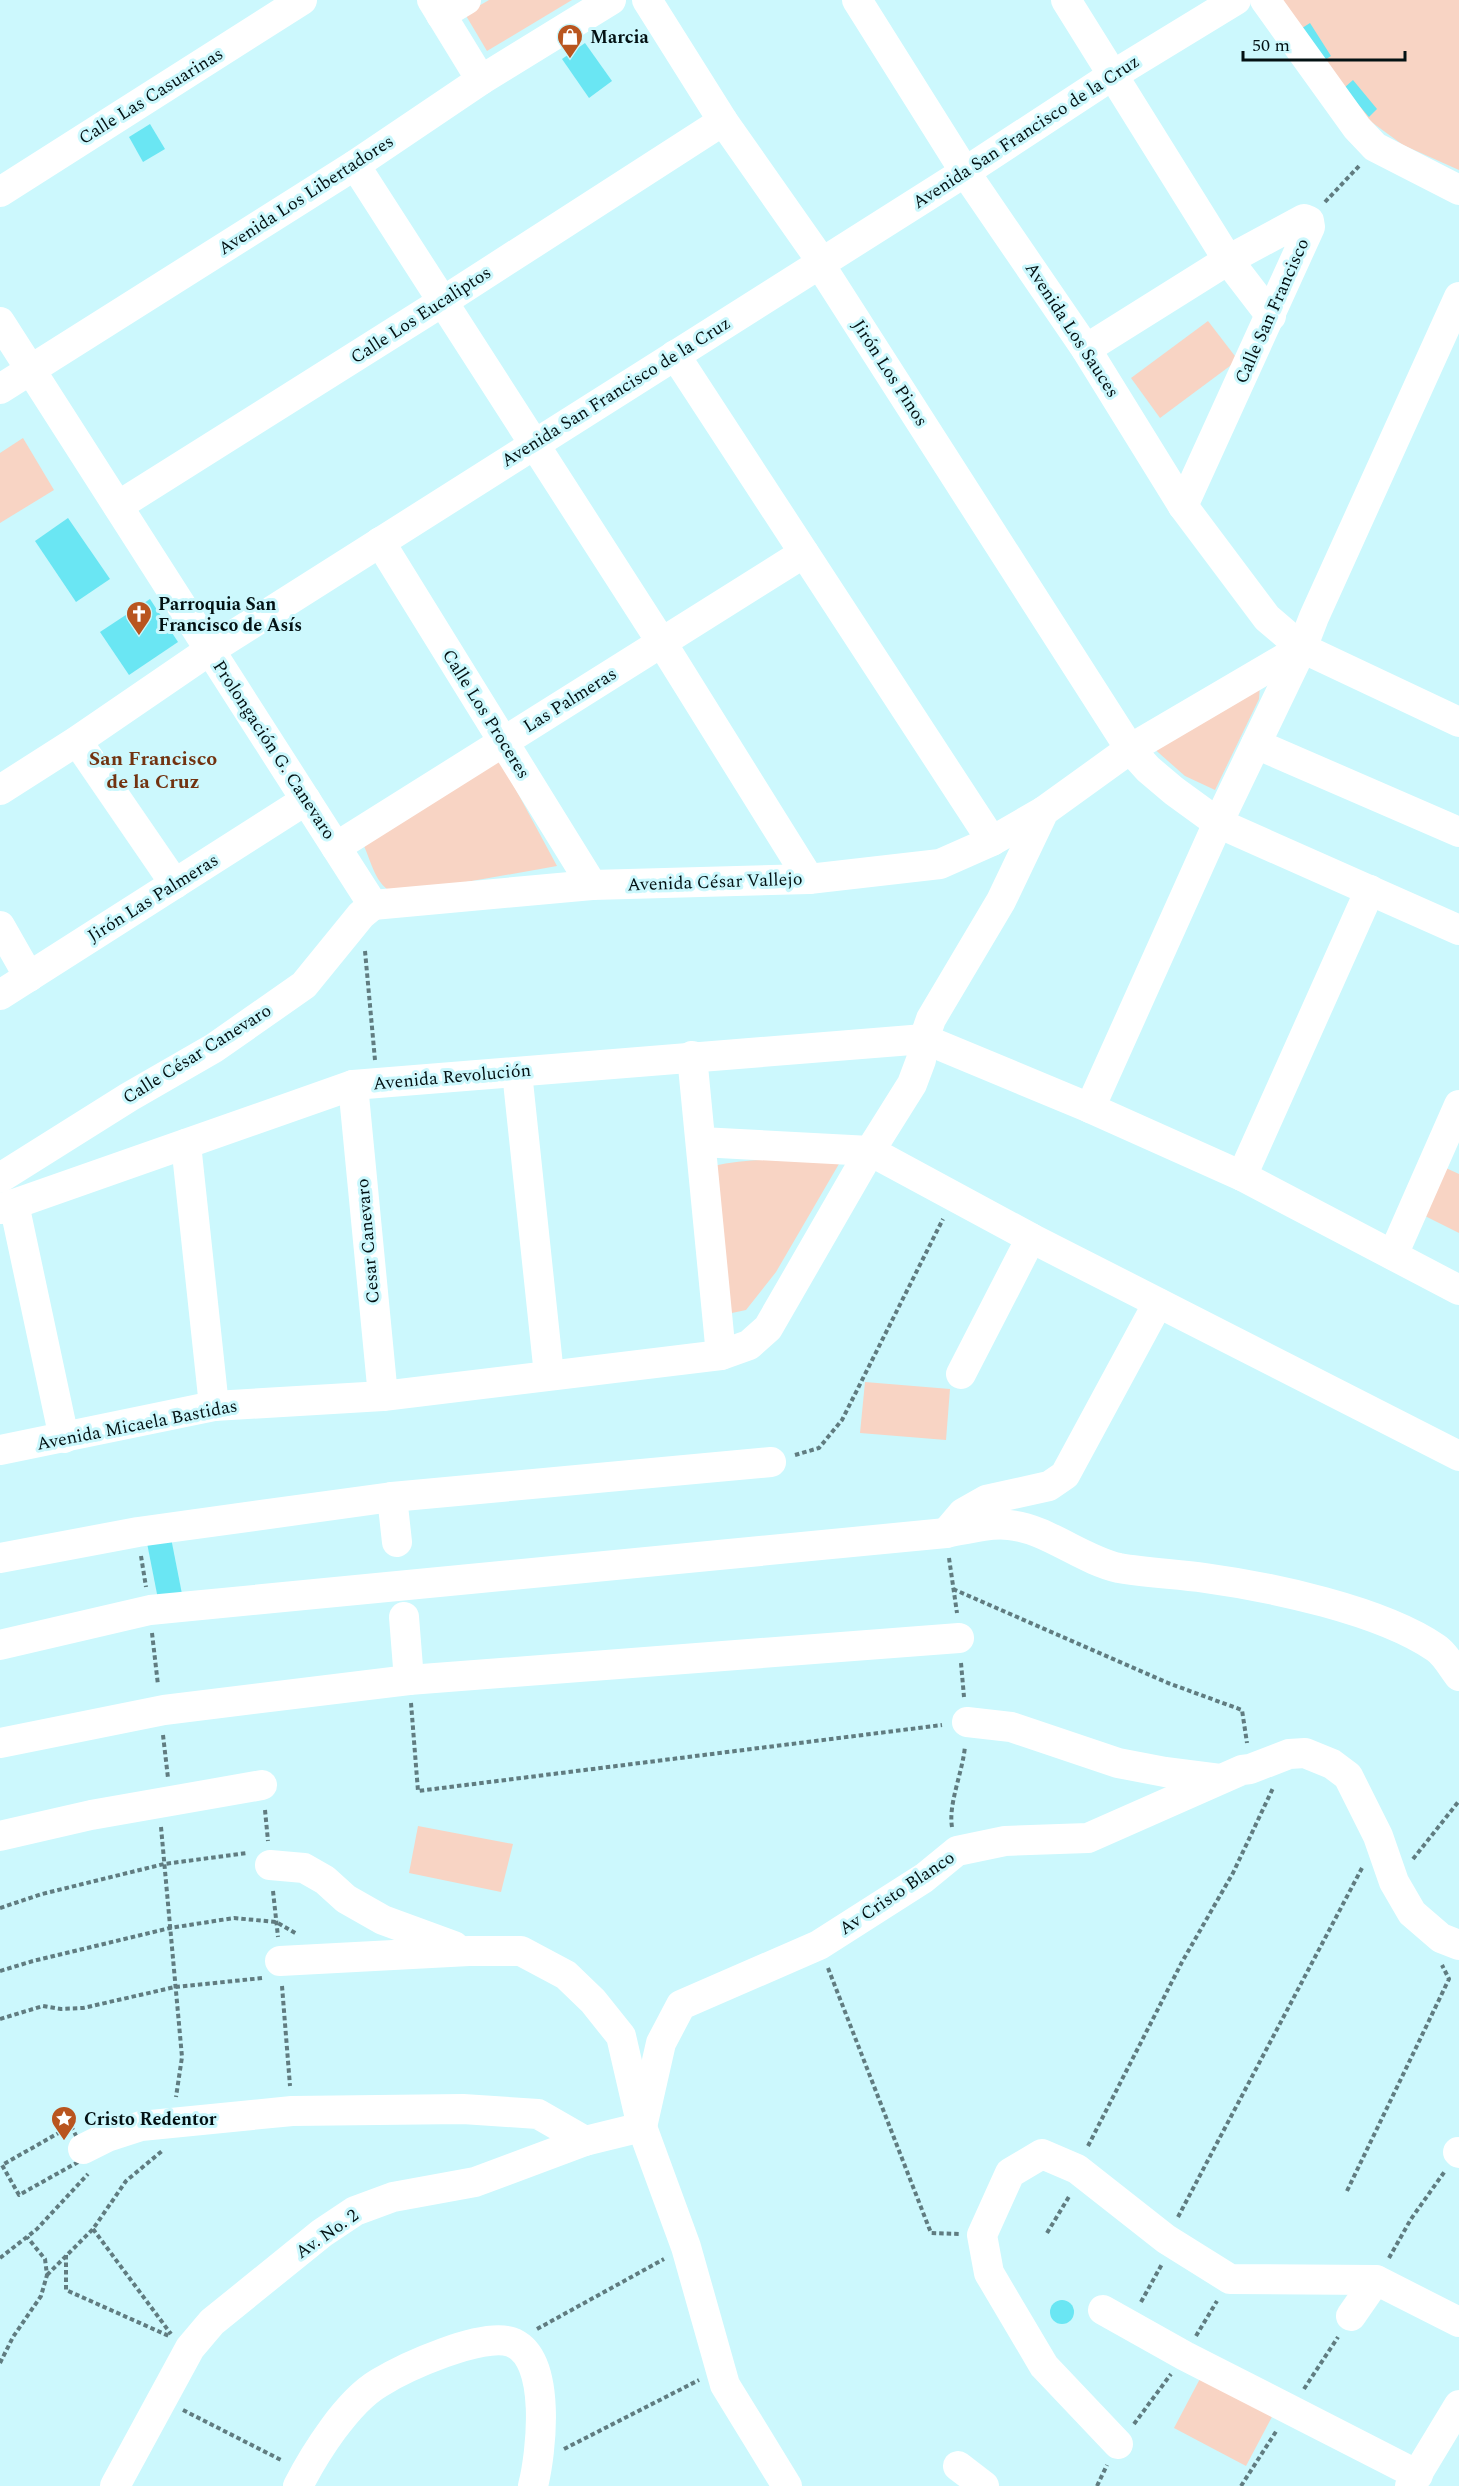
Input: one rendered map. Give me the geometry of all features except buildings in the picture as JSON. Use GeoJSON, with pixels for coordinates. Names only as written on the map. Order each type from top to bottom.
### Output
{"type":"FeatureCollection","features":[{"type":"Feature","properties":{"kind":"street","name":"Calle Las Casuarinas"},"geometry":{"type":"LineString","coordinates":[[0,192],[302,0]]}},
{"type":"Feature","properties":{"kind":"street","name":"Avenida Los Libertadores"},"geometry":{"type":"LineString","coordinates":[[0,389],[355,165],[481,80],[611,0]]}},
{"type":"Feature","properties":{"kind":"street","name":"Jirón Los Pinos"},"geometry":{"type":"LineString","coordinates":[[647,0],[723,121],[822,262],[826,274],[1130,749],[1148,769],[1174,791],[1218,823],[1459,930]]}},
{"type":"Feature","properties":{"kind":"street","name":"Avenida Los Sauces"},"geometry":{"type":"LineString","coordinates":[[857,0],[966,172],[1086,349],[1184,506],[1268,618],[1302,648],[1457,715]]}},
{"type":"Feature","properties":{"kind":"street"},"geometry":{"type":"LineString","coordinates":[[1066,0],[1228,260],[1271,316]]}},
{"type":"Feature","properties":{"kind":"street","name":"Avenida San Francisco de la Cruz"},"geometry":{"type":"LineString","coordinates":[[0,790],[77,741],[210,650],[966,172],[1113,75],[1236,0]]}},
{"type":"Feature","properties":{"kind":"street"},"geometry":{"type":"LineString","coordinates":[[1265,0],[1357,128],[1376,147],[1459,190]]}},
{"type":"Feature","properties":{"kind":"street"},"geometry":{"type":"LineString","coordinates":[[446,5],[481,80]]}},
{"type":"Feature","properties":{"kind":"street","name":"Calle Los Eucaliptos"},"geometry":{"type":"LineString","coordinates":[[118,506],[442,302],[723,121]]}},
{"type":"Feature","properties":{"kind":"street"},"geometry":{"type":"LineString","coordinates":[[355,165],[662,643],[809,879]]}},
{"type":"Feature","properties":{"kind":"street","name":"Calle San Francisco"},"geometry":{"type":"LineString","coordinates":[[1086,349],[1228,260],[1304,219],[1309,221],[1310,227],[1271,316],[1184,506]]}},
{"type":"Feature","properties":{"kind":"street"},"geometry":{"type":"LineString","coordinates":[[1090,1108],[1218,823],[1302,648],[1459,297]]}},
{"type":"Feature","properties":{"kind":"street","name":"Prolongación G. Canevaro"},"geometry":{"type":"LineString","coordinates":[[0,322],[336,847],[367,910]]}},
{"type":"Feature","properties":{"kind":"street"},"geometry":{"type":"LineString","coordinates":[[675,355],[992,841]]}},
{"type":"Feature","properties":{"kind":"street","name":"Calle Los Proceres"},"geometry":{"type":"LineString","coordinates":[[380,542],[592,885]]}},
{"type":"Feature","properties":{"kind":"street","name":"Las Palmeras"},"geometry":{"type":"LineString","coordinates":[[336,847],[804,553]]}},
{"type":"Feature","properties":{"kind":"street","name":"Avenida César Vallejo"},"geometry":{"type":"LineString","coordinates":[[367,910],[592,885],[809,879],[940,864],[992,841],[1044,812],[1130,749],[1302,648]]}},
{"type":"Feature","properties":{"kind":"street"},"geometry":{"type":"LineString","coordinates":[[77,741],[175,884]]}},
{"type":"Feature","properties":{"kind":"street"},"geometry":{"type":"LineString","coordinates":[[1256,744],[1459,832]]}},
{"type":"Feature","properties":{"kind":"street","name":"Jirón Las Palmeras"},"geometry":{"type":"LineString","coordinates":[[0,995],[306,800]]}},
{"type":"Feature","properties":{"kind":"street","name":"Avenida Micaela Bastidas"},"geometry":{"type":"LineString","coordinates":[[0,1450],[214,1406],[383,1396],[721,1355],[749,1345],[768,1328],[870,1151],[912,1084],[931,1019],[1001,901],[1044,812]]}},
{"type":"Feature","properties":{"kind":"street"},"geometry":{"type":"LineString","coordinates":[[1242,1176],[1370,890]]}},
{"type":"Feature","properties":{"kind":"street","name":"Calle César Canevaro"},"geometry":{"type":"LineString","coordinates":[[0,1178],[119,1103],[214,1048],[304,985],[367,910]]}},
{"type":"Feature","properties":{"kind":"street"},"geometry":{"type":"LineString","coordinates":[[0,926],[29,977]]}},
{"type":"Feature","properties":{"kind":"street"},"geometry":{"type":"LineString","coordinates":[[924,1039],[1090,1108],[1242,1176],[1459,1290]]}},
{"type":"Feature","properties":{"kind":"street","name":"Avenida Revolución"},"geometry":{"type":"LineString","coordinates":[[7,1207],[365,1084],[924,1039]]}},
{"type":"Feature","properties":{"kind":"street"},"geometry":{"type":"LineString","coordinates":[[692,1056],[721,1355]]}},
{"type":"Feature","properties":{"kind":"street"},"geometry":{"type":"LineString","coordinates":[[518,1072],[549,1375]]}},
{"type":"Feature","properties":{"kind":"street","name":"Cesar Canevaro"},"geometry":{"type":"LineString","coordinates":[[365,1084],[383,1396]]}},
{"type":"Feature","properties":{"kind":"street"},"geometry":{"type":"LineString","coordinates":[[1393,1255],[1459,1105]]}},
{"type":"Feature","properties":{"kind":"street"},"geometry":{"type":"LineString","coordinates":[[701,1142],[870,1151],[1031,1238],[1459,1456]]}},
{"type":"Feature","properties":{"kind":"street"},"geometry":{"type":"LineString","coordinates":[[186,1144],[214,1406]]}},
{"type":"Feature","properties":{"kind":"street"},"geometry":{"type":"LineString","coordinates":[[7,1207],[64,1438]]}},
{"type":"Feature","properties":{"kind":"street"},"geometry":{"type":"LineString","coordinates":[[961,1374],[1031,1238]]}},
{"type":"Feature","properties":{"kind":"street"},"geometry":{"type":"LineString","coordinates":[[946,1533],[963,1513],[986,1500],[1049,1486],[1065,1475],[1158,1303]]}},
{"type":"Feature","properties":{"kind":"street"},"geometry":{"type":"LineString","coordinates":[[0,1558],[138,1532],[392,1497],[771,1461]]}},
{"type":"Feature","properties":{"kind":"street"},"geometry":{"type":"LineString","coordinates":[[392,1497],[397,1542]]}},
{"type":"Feature","properties":{"kind":"street"},"geometry":{"type":"LineString","coordinates":[[0,1645],[150,1610],[946,1533],[990,1525],[1010,1525],[1028,1529],[1100,1562],[1119,1568],[1208,1578],[1292,1595],[1398,1626],[1438,1649],[1459,1676]]}},
{"type":"Feature","properties":{"kind":"street"},"geometry":{"type":"LineString","coordinates":[[404,1617],[409,1680]]}},
{"type":"Feature","properties":{"kind":"street"},"geometry":{"type":"LineString","coordinates":[[0,1743],[164,1710],[409,1680],[959,1638]]}},
{"type":"Feature","properties":{"kind":"street"},"geometry":{"type":"LineString","coordinates":[[967,1722],[1011,1726],[1118,1763],[1165,1773],[1238,1773]]}},
{"type":"Feature","properties":{"kind":"street"},"geometry":{"type":"LineString","coordinates":[[1289,1754],[1305,1753],[1332,1764],[1348,1776],[1378,1836],[1394,1882],[1412,1913],[1441,1938],[1456,1944]]}},
{"type":"Feature","properties":{"kind":"street","name":"Av Cristo Blanco"},"geometry":{"type":"LineString","coordinates":[[642,2127],[661,2043],[681,2005],[819,1945],[924,1878],[957,1851],[1005,1841],[1088,1838],[1238,1773],[1289,1754]]}},
{"type":"Feature","properties":{"kind":"street"},"geometry":{"type":"LineString","coordinates":[[0,1836],[91,1815],[262,1785]]}},
{"type":"Feature","properties":{"kind":"street"},"geometry":{"type":"LineString","coordinates":[[264,1859],[304,1868],[325,1880],[346,1899],[383,1920],[469,1951]]}},
{"type":"Feature","properties":{"kind":"street"},"geometry":{"type":"LineString","coordinates":[[275,1969],[314,1959],[469,1951],[521,1951],[566,1975],[593,2001],[621,2036],[642,2127],[686,2247],[725,2385],[787,2486]]}},
{"type":"Feature","properties":{"kind":"street"},"geometry":{"type":"LineString","coordinates":[[88,2159],[107,2137],[141,2126],[292,2111],[463,2109],[538,2114],[585,2141]]}},
{"type":"Feature","properties":{"kind":"street","name":"Av. No. 2"},"geometry":{"type":"LineString","coordinates":[[114,2486],[190,2348],[212,2322],[322,2233],[355,2211],[393,2197],[475,2182],[585,2141],[642,2127]]}},
{"type":"Feature","properties":{"kind":"street"},"geometry":{"type":"LineString","coordinates":[[1118,2444],[1044,2366],[988,2272],[982,2235],[1010,2173],[1042,2154],[1080,2171],[1170,2241],[1230,2278],[1376,2280],[1459,2322]]}},
{"type":"Feature","properties":{"kind":"street"},"geometry":{"type":"LineString","coordinates":[[1351,2316],[1376,2280]]}},
{"type":"Feature","properties":{"kind":"street"},"geometry":{"type":"LineString","coordinates":[[1103,2310],[1414,2480],[1459,2406]]}},
{"type":"Feature","properties":{"kind":"street"},"geometry":{"type":"LineString","coordinates":[[302,2479],[342,2417],[378,2384],[462,2345],[498,2340],[513,2342],[525,2354],[533,2367],[539,2386],[541,2410],[536,2474]]}},
{"type":"Feature","properties":{"kind":"street"},"geometry":{"type":"LineString","coordinates":[[958,2466],[984,2486]]}},
{"type":"Feature","properties":{"kind":"path"},"geometry":{"type":"LineString","coordinates":[[1309,221],[1376,147]]}},
{"type":"Feature","properties":{"kind":"path"},"geometry":{"type":"LineString","coordinates":[[365,1084],[367,910]]}},
{"type":"Feature","properties":{"kind":"path"},"geometry":{"type":"LineString","coordinates":[[771,1461],[819,1448],[842,1420],[955,1197]]}},
{"type":"Feature","properties":{"kind":"path"},"geometry":{"type":"LineString","coordinates":[[946,1533],[967,1722],[963,1766],[950,1816],[957,1851]]}},
{"type":"Feature","properties":{"kind":"path"},"geometry":{"type":"LineString","coordinates":[[953,1589],[1159,1679],[1242,1710],[1238,1773]]}},
{"type":"Feature","properties":{"kind":"path"},"geometry":{"type":"LineString","coordinates":[[409,1680],[418,1791],[967,1722]]}},
{"type":"Feature","properties":{"kind":"path"},"geometry":{"type":"LineString","coordinates":[[1047,2233],[1080,2171],[1182,1962],[1233,1873],[1289,1754]]}},
{"type":"Feature","properties":{"kind":"path"},"geometry":{"type":"LineString","coordinates":[[1394,1882],[1459,1801]]}},
{"type":"Feature","properties":{"kind":"path"},"geometry":{"type":"LineString","coordinates":[[1138,2308],[1170,2241],[1378,1836]]}},
{"type":"Feature","properties":{"kind":"path"},"geometry":{"type":"LineString","coordinates":[[0,1908],[42,1894],[164,1864],[264,1859]]}},
{"type":"Feature","properties":{"kind":"path"},"geometry":{"type":"LineString","coordinates":[[0,1971],[33,1960],[170,1928],[234,1918],[276,1922],[300,1936],[314,1959]]}},
{"type":"Feature","properties":{"kind":"path"},"geometry":{"type":"LineString","coordinates":[[1347,2191],[1449,1979],[1442,1967],[1456,1944]]}},
{"type":"Feature","properties":{"kind":"path"},"geometry":{"type":"LineString","coordinates":[[819,1945],[931,2233],[982,2235]]}},
{"type":"Feature","properties":{"kind":"path"},"geometry":{"type":"LineString","coordinates":[[0,2019],[43,2006],[61,2009],[82,2008],[175,1987],[275,1969]]}},
{"type":"Feature","properties":{"kind":"path"},"geometry":{"type":"LineString","coordinates":[[47,2276],[66,2254],[93,2229],[126,2181],[182,2134],[192,2121]]}},
{"type":"Feature","properties":{"kind":"path"},"geometry":{"type":"LineString","coordinates":[[88,2159],[71,2126],[2,2165],[19,2195],[87,2157],[88,2159]]}},
{"type":"Feature","properties":{"kind":"path"},"geometry":{"type":"LineString","coordinates":[[1376,2280],[1411,2218],[1459,2152]]}},
{"type":"Feature","properties":{"kind":"path"},"geometry":{"type":"LineString","coordinates":[[0,2258],[27,2237],[88,2159]]}},
{"type":"Feature","properties":{"kind":"path"},"geometry":{"type":"LineString","coordinates":[[66,2254],[66,2290],[174,2338],[93,2229]]}},
{"type":"Feature","properties":{"kind":"path"},"geometry":{"type":"LineString","coordinates":[[0,2362],[13,2337],[41,2296],[47,2276],[45,2259],[27,2237]]}},
{"type":"Feature","properties":{"kind":"path"},"geometry":{"type":"LineString","coordinates":[[513,2342],[686,2247]]}},
{"type":"Feature","properties":{"kind":"path"},"geometry":{"type":"LineString","coordinates":[[1097,2486],[1118,2444],[1185,2356],[1230,2278]]}},
{"type":"Feature","properties":{"kind":"path"},"geometry":{"type":"LineString","coordinates":[[536,2474],[721,2369]]}},
{"type":"Feature","properties":{"kind":"path"},"geometry":{"type":"LineString","coordinates":[[161,2399],[302,2479]]}},
{"type":"Feature","properties":{"kind":"shaded area"},"geometry":{"type":"Polygon","coordinates":[[[489,0],[572,0],[487,51],[465,14],[489,0]]]}},
{"type":"Feature","properties":{"kind":"shaded area"},"geometry":{"type":"Polygon","coordinates":[[[1278,0],[1459,0],[1459,170],[1403,145],[1366,118],[1278,0]]]}},
{"type":"Feature","properties":{"kind":"shaded area"},"geometry":{"type":"Polygon","coordinates":[[[1208,321],[1238,360],[1160,418],[1131,378],[1208,321]]]}},
{"type":"Feature","properties":{"kind":"shaded area"},"geometry":{"type":"Polygon","coordinates":[[[23,438],[54,490],[0,523],[0,453],[23,438]]]}},
{"type":"Feature","properties":{"kind":"shaded area"},"geometry":{"type":"Polygon","coordinates":[[[1260,685],[1259,699],[1215,790],[1185,776],[1151,746],[1260,685]]]}},
{"type":"Feature","properties":{"kind":"shaded area"},"geometry":{"type":"Polygon","coordinates":[[[500,760],[557,866],[398,894],[385,887],[376,875],[364,846],[500,760]]]}},
{"type":"Feature","properties":{"kind":"shaded area"},"geometry":{"type":"Polygon","coordinates":[[[805,1157],[843,1157],[776,1272],[746,1310],[727,1314],[713,1166],[805,1157]]]}},
{"type":"Feature","properties":{"kind":"shaded area"},"geometry":{"type":"Polygon","coordinates":[[[1446,1168],[1459,1174],[1459,1233],[1423,1215],[1446,1168]]]}},
{"type":"Feature","properties":{"kind":"shaded area"},"geometry":{"type":"Polygon","coordinates":[[[865,1382],[950,1389],[946,1440],[860,1433],[865,1382]]]}},
{"type":"Feature","properties":{"kind":"shaded area"},"geometry":{"type":"Polygon","coordinates":[[[418,1826],[513,1844],[501,1892],[409,1873],[418,1826]]]}},
{"type":"Feature","properties":{"kind":"shaded area"},"geometry":{"type":"Polygon","coordinates":[[[1203,2373],[1275,2411],[1246,2466],[1174,2428],[1203,2373]]]}},
{"type":"Feature","properties":{"kind":"place","name":"Marcia"},"geometry":{"type":"Point","coordinates":[570,60]}},
{"type":"Feature","properties":{"kind":"place","name":"Parroquia San Francisco de Asís"},"geometry":{"type":"Point","coordinates":[139,637]}},
{"type":"Feature","properties":{"kind":"place","name":"Cristo Redentor"},"geometry":{"type":"Point","coordinates":[64,2142]}},
{"type":"Feature","properties":{"kind":"district","name":"San Francisco de la Cruz"},"geometry":{"type":"Point","coordinates":[153,770]}}]}
